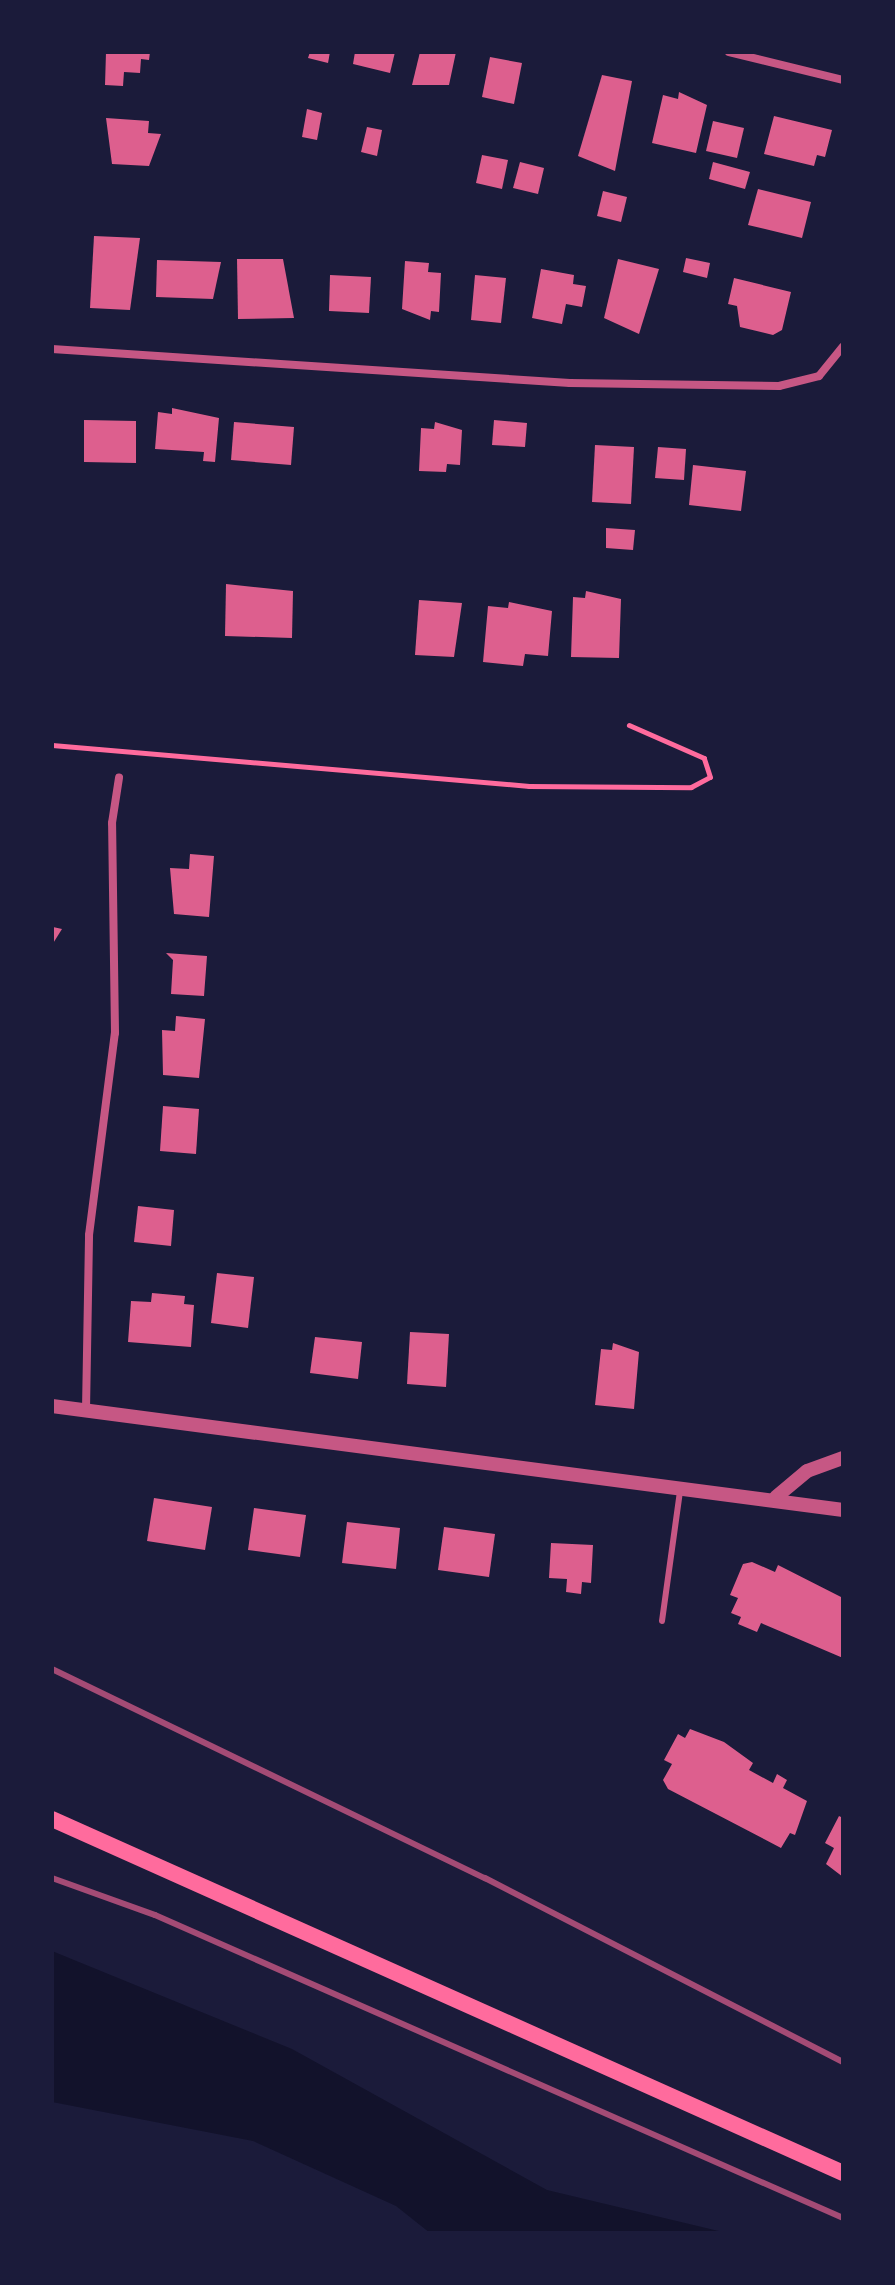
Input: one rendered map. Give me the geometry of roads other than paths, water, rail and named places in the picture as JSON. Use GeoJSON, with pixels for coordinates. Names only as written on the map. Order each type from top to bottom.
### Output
{"type":"FeatureCollection","features":[{"type":"Feature","properties":{"kind":"main road"},"geometry":{"type":"LineString","coordinates":[[52,1819],[843,2173]]}},
{"type":"Feature","properties":{"kind":"street"},"geometry":{"type":"LineString","coordinates":[[729,52],[843,80]]}},
{"type":"Feature","properties":{"kind":"street"},"geometry":{"type":"LineString","coordinates":[[52,349],[633,386],[779,386],[827,369],[843,346]]}},
{"type":"Feature","properties":{"kind":"street"},"geometry":{"type":"LineString","coordinates":[[86,1410],[89,1235],[115,1033],[112,823],[119,778]]}},
{"type":"Feature","properties":{"kind":"street"},"geometry":{"type":"LineString","coordinates":[[52,1406],[681,1484],[843,1510]]}},
{"type":"Feature","properties":{"kind":"street"},"geometry":{"type":"LineString","coordinates":[[776,1497],[807,1471],[843,1458]]}},
{"type":"Feature","properties":{"kind":"lane"},"geometry":{"type":"LineString","coordinates":[[662,1621],[681,1484]]}},
{"type":"Feature","properties":{"kind":"railway"},"geometry":{"type":"LineString","coordinates":[[52,1669],[485,1878],[843,2062]]}},
{"type":"Feature","properties":{"kind":"railway"},"geometry":{"type":"LineString","coordinates":[[52,1878],[155,1915],[843,2218]]}}]}
